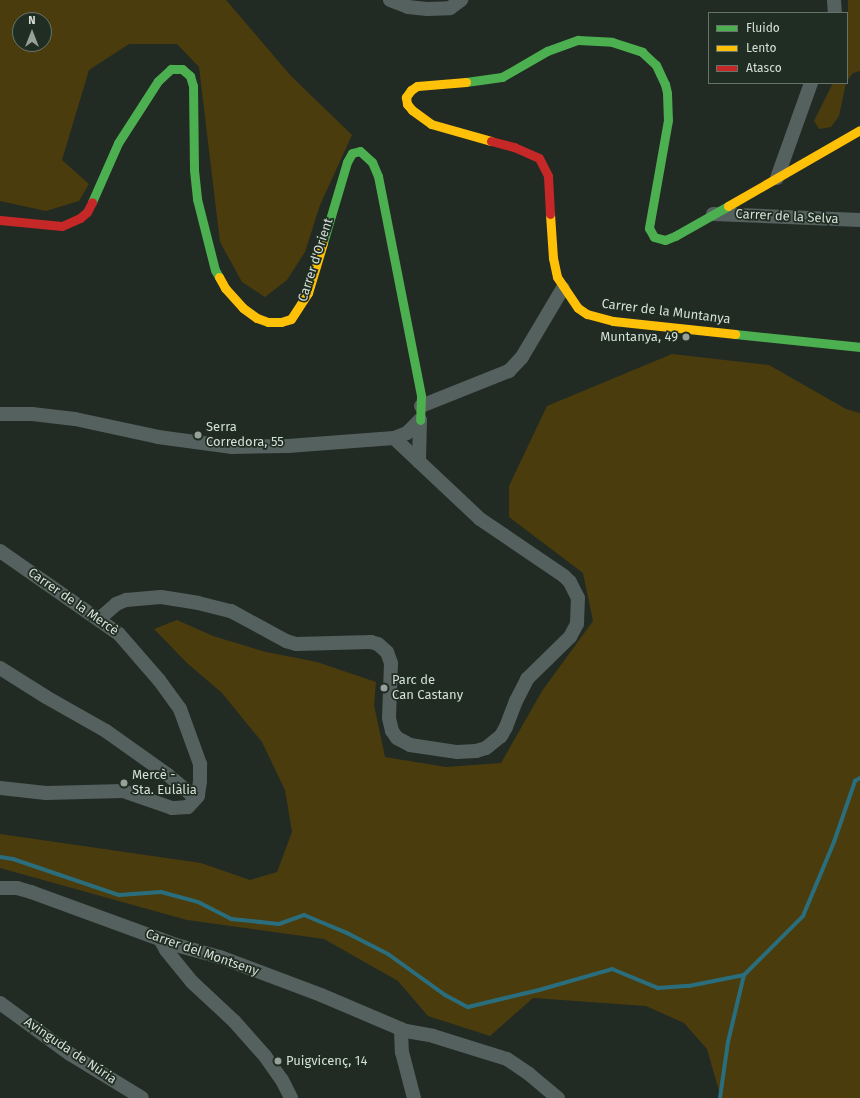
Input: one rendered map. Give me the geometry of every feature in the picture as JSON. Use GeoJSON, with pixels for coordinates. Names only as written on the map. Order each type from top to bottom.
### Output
{"type":"FeatureCollection","features":[{"type":"Feature","properties":{"kind":"street"},"geometry":{"type":"LineString","coordinates":[[390,0],[408,7],[428,9],[450,8],[461,0]]}},
{"type":"Feature","properties":{"kind":"street"},"geometry":{"type":"LineString","coordinates":[[834,0],[835,12]]}},
{"type":"Feature","properties":{"kind":"street","name":"Carrer de la Muntanya"},"geometry":{"type":"LineString","coordinates":[[860,130],[665,240],[654,237],[650,232],[650,218],[668,120],[667,93],[665,84],[656,65],[650,57],[634,48],[612,42],[578,40],[563,44],[547,51],[502,77],[454,84],[417,86],[410,90],[406,97],[407,104],[412,110],[431,124],[514,147],[532,154],[542,162],[548,176],[553,258],[557,277],[563,288],[578,308],[597,318],[613,321],[860,347]]}},
{"type":"Feature","properties":{"kind":"street","name":"Carrer d'Orient"},"geometry":{"type":"LineString","coordinates":[[0,220],[62,226],[80,218],[92,202],[118,143],[158,81],[171,70],[177,68],[185,70],[190,76],[193,86],[194,170],[197,199],[215,270],[225,288],[243,308],[257,318],[268,322],[281,322],[291,319],[299,310],[308,293],[350,156],[355,151],[360,151],[372,162],[379,184],[421,396],[420,462]]}},
{"type":"Feature","properties":{"kind":"street"},"geometry":{"type":"LineString","coordinates":[[777,178],[811,84]]}},
{"type":"Feature","properties":{"kind":"street","name":"Carrer de la Selva"},"geometry":{"type":"LineString","coordinates":[[713,214],[860,220]]}},
{"type":"Feature","properties":{"kind":"street"},"geometry":{"type":"LineString","coordinates":[[0,414],[32,414],[75,419],[158,437],[232,447],[288,446],[394,438],[407,433],[420,413],[509,371],[522,356],[563,288]]}},
{"type":"Feature","properties":{"kind":"street"},"geometry":{"type":"LineString","coordinates":[[99,619],[116,604],[126,600],[161,597],[198,603],[231,611],[286,642],[296,644],[371,642],[378,644],[387,652],[391,664],[388,718],[392,731],[397,738],[410,745],[457,752],[476,751],[486,748],[501,736],[506,728],[516,701],[528,679],[570,637],[577,624],[578,598],[572,586],[564,576],[480,519],[394,438]]}},
{"type":"Feature","properties":{"kind":"street","name":"Carrer de la Mercè"},"geometry":{"type":"LineString","coordinates":[[0,552],[119,634],[159,680],[180,709],[200,764],[198,796],[195,798]]}},
{"type":"Feature","properties":{"kind":"street"},"geometry":{"type":"LineString","coordinates":[[0,668],[46,697],[106,731],[168,775],[195,798],[188,807],[172,808],[123,791],[46,793],[0,788]]}},
{"type":"Feature","properties":{"kind":"street","name":"Carrer del Montseny"},"geometry":{"type":"LineString","coordinates":[[0,888],[18,888],[31,892],[160,939],[220,957],[321,995],[402,1029],[466,1045],[507,1059],[529,1074],[558,1098]]}},
{"type":"Feature","properties":{"kind":"street"},"geometry":{"type":"LineString","coordinates":[[160,939],[166,950],[192,982],[234,1021],[265,1056],[282,1080],[291,1098]]}},
{"type":"Feature","properties":{"kind":"street","name":"Avinguda de Núria"},"geometry":{"type":"LineString","coordinates":[[0,1003],[70,1054],[142,1098]]}},
{"type":"Feature","properties":{"kind":"street"},"geometry":{"type":"LineString","coordinates":[[402,1029],[402,1052],[414,1098]]}},
{"type":"Feature","properties":{"kind":"shaded area"},"geometry":{"type":"Polygon","coordinates":[[[0,0],[226,0],[291,76],[352,135],[320,205],[305,252],[287,280],[265,297],[242,282],[220,242],[199,67],[177,44],[129,44],[89,70],[62,160],[89,184],[79,201],[46,211],[0,201],[0,0]]]}},
{"type":"Feature","properties":{"kind":"shaded area"},"geometry":{"type":"Polygon","coordinates":[[[848,0],[860,0],[860,71],[853,73],[848,80],[848,12],[848,0]]]}},
{"type":"Feature","properties":{"kind":"shaded area"},"geometry":{"type":"Polygon","coordinates":[[[832,84],[846,84],[839,116],[831,127],[819,129],[814,121],[832,84]]]}},
{"type":"Feature","properties":{"kind":"shaded area"},"geometry":{"type":"Polygon","coordinates":[[[672,354],[769,365],[846,409],[860,413],[860,1098],[721,1098],[707,1049],[684,1023],[646,1006],[533,998],[490,1036],[428,1016],[398,981],[324,939],[187,920],[0,868],[0,834],[201,863],[250,880],[277,872],[292,832],[285,790],[262,742],[222,693],[187,663],[154,629],[177,620],[213,636],[266,652],[317,662],[376,682],[374,705],[385,757],[446,767],[501,763],[542,691],[593,621],[583,573],[509,517],[509,486],[547,406],[672,354]]]}},
{"type":"Feature","properties":{"kind":"waterway"},"geometry":{"type":"LineString","coordinates":[[720,1098],[728,1042],[744,975],[803,916],[834,842],[855,781],[860,778]]}},
{"type":"Feature","properties":{"kind":"waterway"},"geometry":{"type":"LineString","coordinates":[[0,857],[13,859],[119,895],[161,892],[198,902],[231,919],[279,924],[304,915],[347,933],[388,954],[445,995],[468,1007],[539,990],[612,969],[658,988],[689,986],[744,975]]}},
{"type":"Feature","properties":{"kind":"traffic: fast"},"geometry":{"type":"LineString","coordinates":[[466,82],[502,77],[547,51],[578,40],[612,42],[642,52],[656,65],[665,84],[667,93],[668,120],[649,228],[654,237],[665,240],[675,236],[728,206]]}},
{"type":"Feature","properties":{"kind":"traffic: fast"},"geometry":{"type":"LineString","coordinates":[[92,202],[118,143],[158,81],[171,69],[182,69],[190,76],[193,86],[194,170],[197,199],[215,270],[219,277]]}},
{"type":"Feature","properties":{"kind":"traffic: fast"},"geometry":{"type":"LineString","coordinates":[[323,243],[347,162],[352,153],[360,151],[372,162],[378,176],[421,396],[420,420]]}},
{"type":"Feature","properties":{"kind":"traffic: fast"},"geometry":{"type":"LineString","coordinates":[[735,334],[860,347]]}},
{"type":"Feature","properties":{"kind":"traffic: slow"},"geometry":{"type":"LineString","coordinates":[[466,82],[417,86],[411,90],[406,97],[407,104],[412,110],[431,124],[491,141]]}},
{"type":"Feature","properties":{"kind":"traffic: slow"},"geometry":{"type":"LineString","coordinates":[[728,206],[860,130]]}},
{"type":"Feature","properties":{"kind":"traffic: slow"},"geometry":{"type":"LineString","coordinates":[[550,214],[553,258],[557,277],[578,308],[587,314],[613,321],[735,334]]}},
{"type":"Feature","properties":{"kind":"traffic: slow"},"geometry":{"type":"LineString","coordinates":[[219,277],[225,288],[243,308],[257,318],[268,322],[281,322],[291,319],[308,293],[323,243]]}},
{"type":"Feature","properties":{"kind":"traffic: jam"},"geometry":{"type":"LineString","coordinates":[[491,141],[514,147],[539,158],[548,176],[550,214]]}},
{"type":"Feature","properties":{"kind":"traffic: jam"},"geometry":{"type":"LineString","coordinates":[[0,220],[62,226],[80,218],[87,212],[92,202]]}},
{"type":"Feature","properties":{"kind":"place","name":"Muntanya, 49"},"geometry":{"type":"Point","coordinates":[686,337]}},
{"type":"Feature","properties":{"kind":"place","name":"Serra Corredora, 55"},"geometry":{"type":"Point","coordinates":[198,435]}},
{"type":"Feature","properties":{"kind":"place","name":"Parc de Can Castany"},"geometry":{"type":"Point","coordinates":[384,688]}},
{"type":"Feature","properties":{"kind":"place","name":"Mercè - Sta. Eulàlia"},"geometry":{"type":"Point","coordinates":[124,783]}},
{"type":"Feature","properties":{"kind":"place","name":"Puigvicenç, 14"},"geometry":{"type":"Point","coordinates":[278,1061]}}]}
